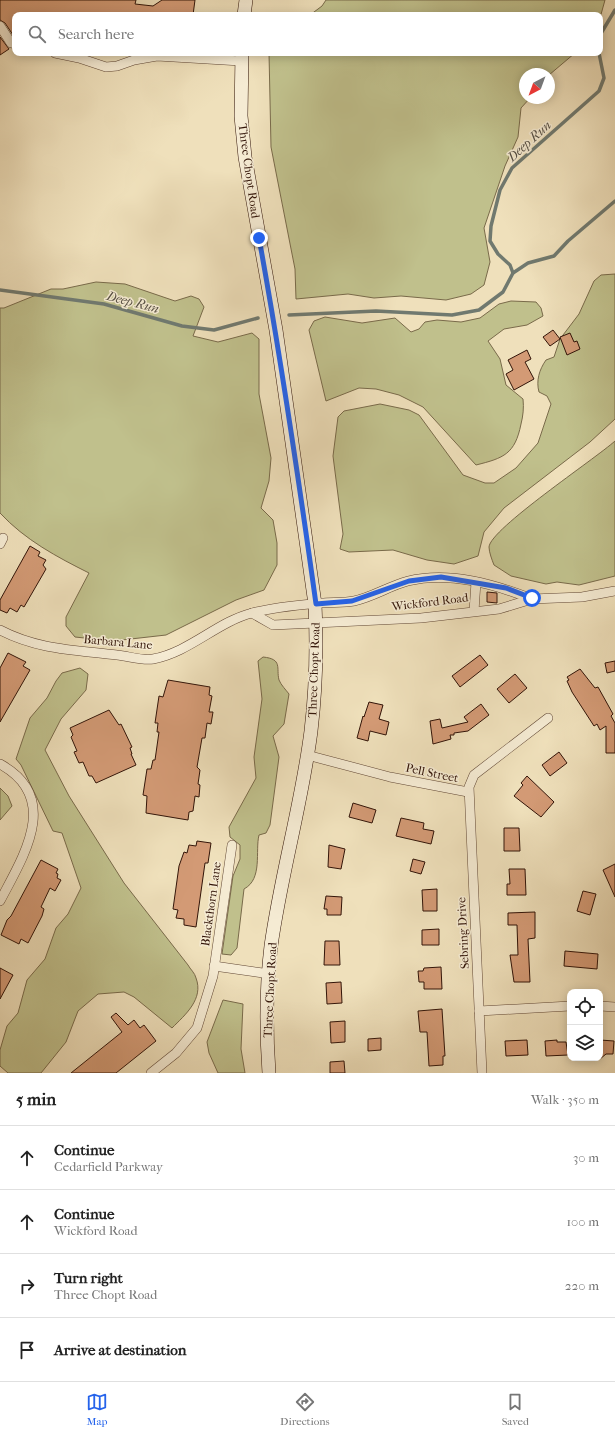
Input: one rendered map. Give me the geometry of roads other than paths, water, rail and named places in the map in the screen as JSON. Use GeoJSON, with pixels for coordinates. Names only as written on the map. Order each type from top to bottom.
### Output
{"type":"FeatureCollection","features":[{"type":"Feature","properties":{"kind":"main road"},"geometry":{"type":"LineString","coordinates":[[244,12],[246,0]]}},
{"type":"Feature","properties":{"kind":"main road","name":"Three Chopt Road"},"geometry":{"type":"LineString","coordinates":[[241,57],[241,116],[244,157],[277,338],[316,604],[314,703],[307,755],[271,947],[267,1030],[268,1073]]}},
{"type":"Feature","properties":{"kind":"street"},"geometry":{"type":"LineString","coordinates":[[0,26],[12,43]]}},
{"type":"Feature","properties":{"kind":"street"},"geometry":{"type":"LineString","coordinates":[[69,56],[106,67],[117,66],[134,60],[157,56],[241,57]]}},
{"type":"Feature","properties":{"kind":"street","name":"Wickford Road"},"geometry":{"type":"LineString","coordinates":[[316,604],[352,601],[398,584],[426,578],[455,578],[476,582],[474,611],[421,618],[316,622]]}},
{"type":"Feature","properties":{"kind":"street"},"geometry":{"type":"LineString","coordinates":[[476,582],[506,588],[532,598]]}},
{"type":"Feature","properties":{"kind":"street"},"geometry":{"type":"LineString","coordinates":[[474,611],[509,607],[532,598],[582,596],[615,591]]}},
{"type":"Feature","properties":{"kind":"street","name":"Barbara Lane"},"geometry":{"type":"LineString","coordinates":[[0,630],[19,640],[39,646],[153,659],[186,647],[212,631],[252,613],[316,604]]}},
{"type":"Feature","properties":{"kind":"street"},"geometry":{"type":"LineString","coordinates":[[252,613],[273,625],[316,622]]}},
{"type":"Feature","properties":{"kind":"street","name":"Pell Street"},"geometry":{"type":"LineString","coordinates":[[307,755],[390,777],[468,792],[471,779],[474,775],[548,718]]}},
{"type":"Feature","properties":{"kind":"street"},"geometry":{"type":"LineString","coordinates":[[0,764],[14,774],[26,787],[31,802],[33,815],[29,845],[0,901]]}},
{"type":"Feature","properties":{"kind":"street","name":"Sebring Drive"},"geometry":{"type":"LineString","coordinates":[[468,792],[482,1073]]}},
{"type":"Feature","properties":{"kind":"street","name":"Blackthorn Lane"},"geometry":{"type":"LineString","coordinates":[[151,1073],[176,1053],[197,1028],[214,966],[232,845]]}},
{"type":"Feature","properties":{"kind":"street"},"geometry":{"type":"LineString","coordinates":[[214,966],[270,974]]}},
{"type":"Feature","properties":{"kind":"street"},"geometry":{"type":"LineString","coordinates":[[479,1010],[567,1006]]}},
{"type":"Feature","properties":{"kind":"street"},"geometry":{"type":"LineString","coordinates":[[603,1006],[615,1007]]}},
{"type":"Feature","properties":{"kind":"waterway","name":"Deep Run"},"geometry":{"type":"LineString","coordinates":[[603,30],[615,10]]}},
{"type":"Feature","properties":{"kind":"waterway","name":"Deep Run"},"geometry":{"type":"LineString","coordinates":[[513,273],[510,265],[498,254],[490,241],[491,226],[500,190],[512,168],[599,91],[604,78],[600,56]]}},
{"type":"Feature","properties":{"kind":"waterway","name":"Deep Run"},"geometry":{"type":"LineString","coordinates":[[289,315],[376,311],[452,315],[479,310],[503,292],[513,273],[528,263],[554,256],[568,241],[615,201]]}},
{"type":"Feature","properties":{"kind":"waterway","name":"Deep Run"},"geometry":{"type":"LineString","coordinates":[[0,290],[104,304],[182,326],[214,330],[258,318]]}}]}
